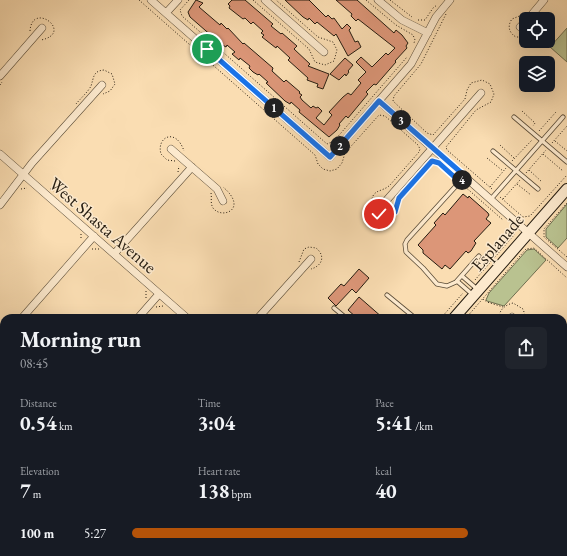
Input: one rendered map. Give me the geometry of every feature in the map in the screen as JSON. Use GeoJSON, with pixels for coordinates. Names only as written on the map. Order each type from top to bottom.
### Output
{"type":"FeatureCollection","features":[{"type":"Feature","properties":{"kind":"main road","name":"Esplanade"},"geometry":{"type":"LineString","coordinates":[[457,314],[474,291],[567,189]]}},
{"type":"Feature","properties":{"kind":"street"},"geometry":{"type":"LineString","coordinates":[[151,0],[330,157],[412,64],[439,13],[450,0]]}},
{"type":"Feature","properties":{"kind":"street"},"geometry":{"type":"LineString","coordinates":[[166,14],[178,0]]}},
{"type":"Feature","properties":{"kind":"street"},"geometry":{"type":"LineString","coordinates":[[265,0],[324,52]]}},
{"type":"Feature","properties":{"kind":"street"},"geometry":{"type":"LineString","coordinates":[[378,0],[402,20],[428,33]]}},
{"type":"Feature","properties":{"kind":"street"},"geometry":{"type":"LineString","coordinates":[[534,12],[544,0]]}},
{"type":"Feature","properties":{"kind":"street"},"geometry":{"type":"LineString","coordinates":[[0,76],[42,28]]}},
{"type":"Feature","properties":{"kind":"street"},"geometry":{"type":"LineString","coordinates":[[0,205],[102,85]]}},
{"type":"Feature","properties":{"kind":"street"},"geometry":{"type":"LineString","coordinates":[[385,202],[481,93]]}},
{"type":"Feature","properties":{"kind":"street"},"geometry":{"type":"LineString","coordinates":[[379,101],[433,148],[463,179],[491,199],[567,267]]}},
{"type":"Feature","properties":{"kind":"street"},"geometry":{"type":"LineString","coordinates":[[171,149],[217,189],[223,201]]}},
{"type":"Feature","properties":{"kind":"street","name":"West Shasta Avenue"},"geometry":{"type":"LineString","coordinates":[[0,154],[159,294],[186,314]]}},
{"type":"Feature","properties":{"kind":"street"},"geometry":{"type":"LineString","coordinates":[[114,254],[192,167]]}},
{"type":"Feature","properties":{"kind":"street"},"geometry":{"type":"LineString","coordinates":[[26,314],[94,236]]}},
{"type":"Feature","properties":{"kind":"street"},"geometry":{"type":"LineString","coordinates":[[262,314],[311,258]]}},
{"type":"Feature","properties":{"kind":"street"},"geometry":{"type":"LineString","coordinates":[[142,314],[159,294]]}},
{"type":"Feature","properties":{"kind":"lane"},"geometry":{"type":"LineString","coordinates":[[514,117],[537,133],[542,141],[567,162]]}},
{"type":"Feature","properties":{"kind":"lane"},"geometry":{"type":"LineString","coordinates":[[491,199],[563,117]]}},
{"type":"Feature","properties":{"kind":"lane"},"geometry":{"type":"LineString","coordinates":[[494,151],[538,189]]}},
{"type":"Feature","properties":{"kind":"lane"},"geometry":{"type":"LineString","coordinates":[[463,179],[407,240],[405,247],[408,256],[423,268],[437,284],[446,286],[457,281],[479,256]]}},
{"type":"Feature","properties":{"kind":"lane"},"geometry":{"type":"LineString","coordinates":[[462,276],[474,291]]}},
{"type":"Feature","properties":{"kind":"lane"},"geometry":{"type":"LineString","coordinates":[[457,281],[474,291]]}},
{"type":"Feature","properties":{"kind":"lane"},"geometry":{"type":"LineString","coordinates":[[387,295],[410,314]]}},
{"type":"Feature","properties":{"kind":"lane"},"geometry":{"type":"LineString","coordinates":[[334,308],[341,314]]}},
{"type":"Feature","properties":{"kind":"path"},"geometry":{"type":"LineString","coordinates":[[139,0],[315,155],[318,164],[325,170],[339,168],[342,163],[344,153],[379,115],[385,116],[418,145],[420,148],[419,152],[390,185],[374,194],[372,206],[379,214],[387,215],[395,212],[399,198],[432,161],[439,163],[463,179],[507,224]]}},
{"type":"Feature","properties":{"kind":"path"},"geometry":{"type":"LineString","coordinates":[[189,0],[180,10],[182,16],[327,144],[334,141],[409,54]]}},
{"type":"Feature","properties":{"kind":"path"},"geometry":{"type":"LineString","coordinates":[[366,0],[396,25],[413,35],[415,40],[413,45]]}},
{"type":"Feature","properties":{"kind":"path"},"geometry":{"type":"LineString","coordinates":[[390,0],[408,15],[421,21],[426,20],[433,8],[439,4]]}},
{"type":"Feature","properties":{"kind":"path"},"geometry":{"type":"LineString","coordinates":[[448,12],[421,64],[394,96],[393,101],[427,132],[433,135],[465,99],[467,90],[471,84],[482,80],[490,84],[494,91],[493,100],[488,105],[478,108],[446,146],[447,150],[523,217],[530,216],[567,175]]}},
{"type":"Feature","properties":{"kind":"path"},"geometry":{"type":"LineString","coordinates":[[72,108],[91,86],[92,77],[100,71],[107,71],[114,76],[115,84],[110,91],[100,95]]}},
{"type":"Feature","properties":{"kind":"path"},"geometry":{"type":"LineString","coordinates":[[522,111],[536,123],[533,128]]}},
{"type":"Feature","properties":{"kind":"path"},"geometry":{"type":"LineString","coordinates":[[490,187],[556,112]]}},
{"type":"Feature","properties":{"kind":"path"},"geometry":{"type":"LineString","coordinates":[[503,199],[567,126]]}},
{"type":"Feature","properties":{"kind":"path"},"geometry":{"type":"LineString","coordinates":[[178,173],[180,168],[178,163],[167,160],[161,154],[161,143],[167,138],[176,138],[181,143],[185,153]]}},
{"type":"Feature","properties":{"kind":"path"},"geometry":{"type":"LineString","coordinates":[[555,140],[567,151]]}},
{"type":"Feature","properties":{"kind":"path"},"geometry":{"type":"LineString","coordinates":[[500,145],[515,158]]}},
{"type":"Feature","properties":{"kind":"path"},"geometry":{"type":"LineString","coordinates":[[543,154],[563,171]]}},
{"type":"Feature","properties":{"kind":"path"},"geometry":{"type":"LineString","coordinates":[[487,158],[503,171]]}},
{"type":"Feature","properties":{"kind":"path"},"geometry":{"type":"LineString","coordinates":[[529,170],[542,182]]}},
{"type":"Feature","properties":{"kind":"path"},"geometry":{"type":"LineString","coordinates":[[517,183],[531,195]]}},
{"type":"Feature","properties":{"kind":"path"},"geometry":{"type":"LineString","coordinates":[[210,191],[214,210],[220,213],[227,212],[232,208],[234,201],[232,194],[224,187]]}},
{"type":"Feature","properties":{"kind":"path"},"geometry":{"type":"LineString","coordinates":[[20,190],[24,188],[31,189]]}},
{"type":"Feature","properties":{"kind":"path"},"geometry":{"type":"LineString","coordinates":[[49,189],[54,190],[54,194]]}},
{"type":"Feature","properties":{"kind":"path"},"geometry":{"type":"LineString","coordinates":[[567,203],[544,229],[544,237],[567,257]]}},
{"type":"Feature","properties":{"kind":"path"},"geometry":{"type":"LineString","coordinates":[[467,314],[474,291],[514,236],[513,229]]}},
{"type":"Feature","properties":{"kind":"path"},"geometry":{"type":"LineString","coordinates":[[81,233],[82,241]]}},
{"type":"Feature","properties":{"kind":"path"},"geometry":{"type":"LineString","coordinates":[[128,259],[126,253],[129,247]]}},
{"type":"Feature","properties":{"kind":"path"},"geometry":{"type":"LineString","coordinates":[[446,314],[526,249],[534,248],[567,278]]}},
{"type":"Feature","properties":{"kind":"path"},"geometry":{"type":"LineString","coordinates":[[92,250],[100,249]]}},
{"type":"Feature","properties":{"kind":"path"},"geometry":{"type":"LineString","coordinates":[[142,287],[146,291],[146,299]]}},
{"type":"Feature","properties":{"kind":"path"},"geometry":{"type":"LineString","coordinates":[[474,291],[487,302],[504,307]]}},
{"type":"Feature","properties":{"kind":"path"},"geometry":{"type":"LineString","coordinates":[[500,314],[504,307],[510,304],[518,304],[525,311],[525,314]]}},
{"type":"Feature","properties":{"kind":"path"},"geometry":{"type":"LineString","coordinates":[[156,307],[164,306]]}},
{"type":"Feature","properties":{"kind":"green space"},"geometry":{"type":"Polygon","coordinates":[[[567,28],[567,62],[551,48],[555,48],[555,41],[567,28]]]}},
{"type":"Feature","properties":{"kind":"green space"},"geometry":{"type":"Polygon","coordinates":[[[567,204],[567,238],[558,248],[546,237],[546,229],[567,204]]]}},
{"type":"Feature","properties":{"kind":"green space"},"geometry":{"type":"Polygon","coordinates":[[[534,249],[546,260],[504,306],[487,301],[486,300],[489,293],[527,250],[534,249]]]}},
{"type":"Feature","properties":{"kind":"building"},"geometry":{"type":"Polygon","coordinates":[[[196,0],[203,3],[199,7],[220,25],[221,23],[227,29],[228,28],[243,44],[244,43],[273,68],[272,71],[284,82],[286,80],[300,92],[299,93],[302,95],[300,97],[302,100],[311,108],[313,106],[316,108],[318,107],[322,111],[316,118],[324,125],[332,115],[329,112],[348,93],[351,95],[361,83],[358,80],[366,72],[356,62],[361,57],[372,67],[386,53],[388,55],[395,48],[358,19],[356,21],[351,16],[352,14],[336,0],[357,0],[394,33],[396,30],[402,35],[408,43],[406,46],[407,48],[376,85],[374,84],[366,92],[368,94],[348,118],[346,116],[339,124],[340,125],[337,130],[329,137],[299,112],[300,110],[291,102],[290,104],[285,101],[266,83],[268,82],[249,68],[250,66],[232,54],[235,52],[227,45],[226,47],[221,44],[190,17],[188,12],[196,0]]]}},
{"type":"Feature","properties":{"kind":"building"},"geometry":{"type":"Polygon","coordinates":[[[232,0],[245,0],[273,24],[271,26],[297,46],[294,49],[310,64],[308,66],[329,74],[323,89],[317,87],[318,84],[307,80],[308,78],[288,60],[290,58],[277,46],[276,48],[262,37],[264,35],[261,33],[263,31],[253,22],[251,24],[245,18],[243,19],[229,8],[230,6],[228,4],[232,0]]]}},
{"type":"Feature","properties":{"kind":"building"},"geometry":{"type":"Polygon","coordinates":[[[285,0],[309,0],[326,17],[328,15],[332,19],[334,18],[342,29],[347,24],[351,28],[349,30],[355,42],[358,41],[361,47],[348,56],[336,34],[334,36],[317,22],[315,24],[309,18],[308,20],[303,17],[285,0]]]}},
{"type":"Feature","properties":{"kind":"building"},"geometry":{"type":"Polygon","coordinates":[[[345,58],[353,65],[346,76],[345,74],[339,80],[330,74],[345,58]]]}},
{"type":"Feature","properties":{"kind":"building"},"geometry":{"type":"Polygon","coordinates":[[[463,194],[468,198],[469,196],[488,213],[489,215],[486,219],[491,223],[474,241],[476,243],[471,251],[468,253],[466,251],[450,269],[445,265],[442,269],[423,253],[423,250],[418,245],[436,225],[434,223],[443,213],[445,215],[463,194]]]}},
{"type":"Feature","properties":{"kind":"building"},"geometry":{"type":"Polygon","coordinates":[[[359,269],[369,278],[356,293],[352,289],[336,306],[328,298],[341,284],[344,286],[359,269]]]}},
{"type":"Feature","properties":{"kind":"building"},"geometry":{"type":"Polygon","coordinates":[[[359,297],[378,314],[352,314],[348,310],[359,297]]]}},
{"type":"Feature","properties":{"kind":"route"},"geometry":{"type":"LineString","coordinates":[[207,49],[330,157],[379,101],[465,176],[460,182],[439,163],[432,161],[399,198],[399,204],[395,212],[387,215],[379,214]]}}]}
